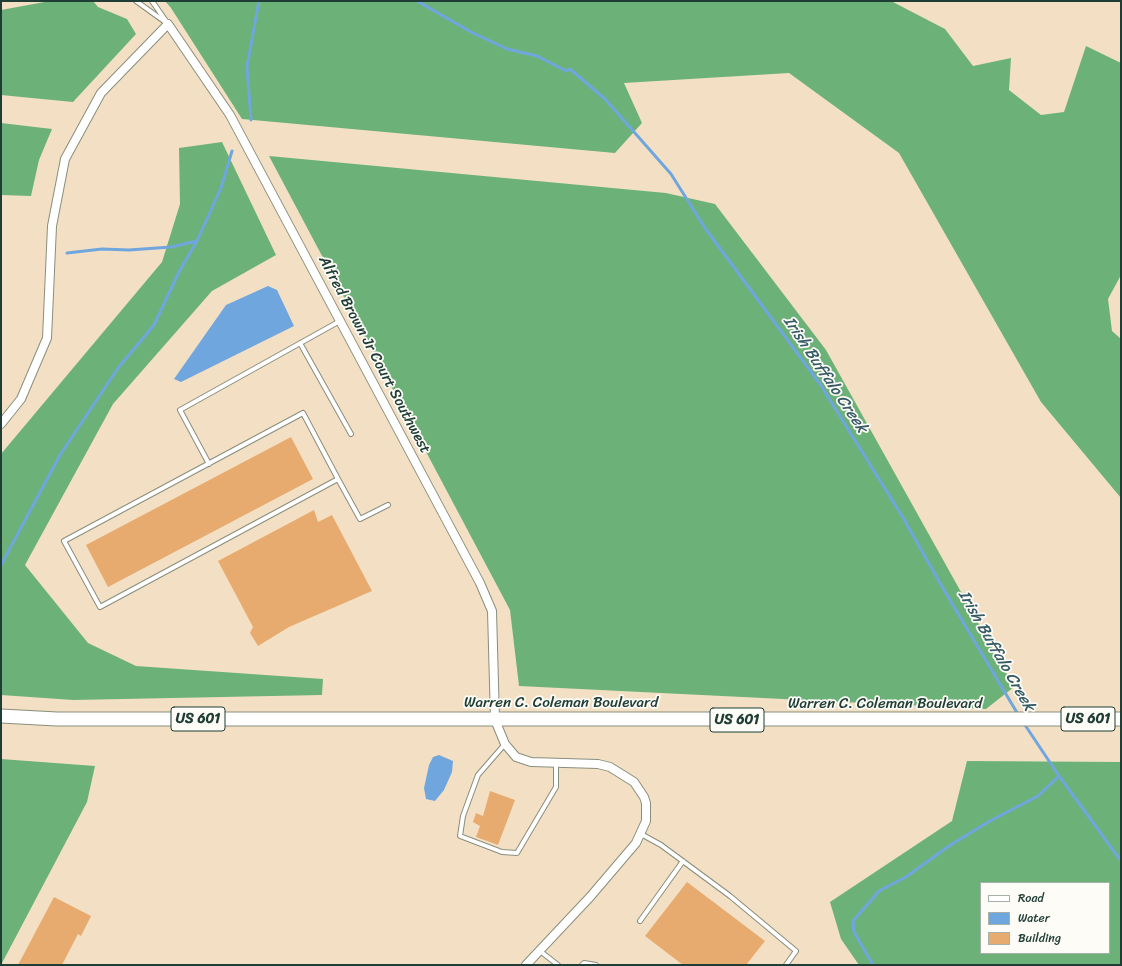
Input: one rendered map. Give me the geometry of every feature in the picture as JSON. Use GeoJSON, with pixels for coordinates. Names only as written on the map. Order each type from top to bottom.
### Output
{"type":"FeatureCollection","features":[{"type":"Feature","properties":{"kind":"highway","name":"Warren C. Coleman Boulevard"},"geometry":{"type":"LineString","coordinates":[[1,716],[57,719],[1121,719]]}},
{"type":"Feature","properties":{"kind":"street","name":"Alfred Brown Jr Court Southwest"},"geometry":{"type":"LineString","coordinates":[[168,24],[230,115],[480,583],[492,612],[495,720]]}},
{"type":"Feature","properties":{"kind":"street"},"geometry":{"type":"LineString","coordinates":[[1,424],[21,399],[47,338],[52,226],[65,159],[101,93],[168,24]]}},
{"type":"Feature","properties":{"kind":"street"},"geometry":{"type":"LineString","coordinates":[[495,720],[505,744],[522,760],[556,764],[598,764],[618,771],[634,782],[640,790],[646,804],[646,821],[641,834],[628,854],[526,965]]}},
{"type":"Feature","properties":{"kind":"lane"},"geometry":{"type":"LineString","coordinates":[[136,1],[168,24]]}},
{"type":"Feature","properties":{"kind":"lane"},"geometry":{"type":"LineString","coordinates":[[152,1],[168,24]]}},
{"type":"Feature","properties":{"kind":"lane"},"geometry":{"type":"LineString","coordinates":[[208,464],[180,410],[340,321]]}},
{"type":"Feature","properties":{"kind":"lane"},"geometry":{"type":"LineString","coordinates":[[300,342],[350,434]]}},
{"type":"Feature","properties":{"kind":"lane"},"geometry":{"type":"LineString","coordinates":[[338,479],[100,607],[64,541],[302,413],[360,519],[388,505]]}},
{"type":"Feature","properties":{"kind":"lane"},"geometry":{"type":"LineString","coordinates":[[505,744],[478,775],[463,816],[460,836],[502,852],[517,853],[556,787],[556,764]]}},
{"type":"Feature","properties":{"kind":"lane"},"geometry":{"type":"LineString","coordinates":[[641,834],[661,845],[730,896],[796,951],[786,965]]}},
{"type":"Feature","properties":{"kind":"lane"},"geometry":{"type":"LineString","coordinates":[[640,921],[683,861]]}},
{"type":"Feature","properties":{"kind":"lane"},"geometry":{"type":"LineString","coordinates":[[540,951],[558,965]]}},
{"type":"Feature","properties":{"kind":"lane"},"geometry":{"type":"LineString","coordinates":[[582,965],[584,963],[596,965]]}},
{"type":"Feature","properties":{"kind":"green space"},"geometry":{"type":"Polygon","coordinates":[[[50,1],[93,1],[98,7],[127,19],[136,34],[73,102],[1,95],[1,10],[50,1]]]}},
{"type":"Feature","properties":{"kind":"green space"},"geometry":{"type":"Polygon","coordinates":[[[165,1],[891,1],[945,29],[973,66],[1011,58],[1009,90],[1041,115],[1064,112],[1086,46],[1121,63],[1121,275],[1108,299],[1112,331],[1121,339],[1121,498],[1041,402],[899,153],[789,73],[624,83],[642,123],[615,153],[242,119],[165,1]]]}},
{"type":"Feature","properties":{"kind":"green space"},"geometry":{"type":"Polygon","coordinates":[[[1,123],[52,129],[39,160],[31,196],[1,195],[1,123]]]}},
{"type":"Feature","properties":{"kind":"green space"},"geometry":{"type":"Polygon","coordinates":[[[222,142],[276,255],[212,291],[113,404],[25,565],[88,643],[136,666],[323,679],[322,695],[73,700],[1,695],[1,454],[162,262],[180,204],[179,148],[222,142]]]}},
{"type":"Feature","properties":{"kind":"green space"},"geometry":{"type":"Polygon","coordinates":[[[269,156],[666,193],[715,204],[826,350],[1014,687],[986,709],[519,686],[510,610],[269,156]]]}},
{"type":"Feature","properties":{"kind":"green space"},"geometry":{"type":"Polygon","coordinates":[[[1,759],[95,766],[87,802],[1,965],[1,759]]]}},
{"type":"Feature","properties":{"kind":"green space"},"geometry":{"type":"Polygon","coordinates":[[[967,761],[1121,762],[1121,965],[859,965],[841,939],[830,902],[952,821],[967,761]]]}},
{"type":"Feature","properties":{"kind":"water"},"geometry":{"type":"Polygon","coordinates":[[[268,286],[277,290],[294,326],[181,382],[174,379],[226,305],[268,286]]]}},
{"type":"Feature","properties":{"kind":"water"},"geometry":{"type":"Polygon","coordinates":[[[439,755],[453,761],[452,772],[444,790],[435,801],[426,799],[424,788],[429,765],[433,757],[439,755]]]}},
{"type":"Feature","properties":{"kind":"building"},"geometry":{"type":"Polygon","coordinates":[[[291,437],[313,479],[108,587],[86,545],[291,437]]]}},
{"type":"Feature","properties":{"kind":"building"},"geometry":{"type":"Polygon","coordinates":[[[314,510],[318,522],[332,515],[372,591],[289,627],[258,646],[250,633],[253,627],[218,561],[314,510]]]}},
{"type":"Feature","properties":{"kind":"building"},"geometry":{"type":"Polygon","coordinates":[[[490,791],[515,800],[498,845],[476,837],[480,826],[473,822],[476,813],[483,816],[490,791]]]}},
{"type":"Feature","properties":{"kind":"building"},"geometry":{"type":"Polygon","coordinates":[[[687,882],[765,941],[746,965],[683,965],[645,936],[687,882]]]}},
{"type":"Feature","properties":{"kind":"building"},"geometry":{"type":"Polygon","coordinates":[[[54,897],[91,916],[81,936],[78,934],[62,965],[18,965],[54,897]]]}},
{"type":"Feature","properties":{"kind":"waterway"},"geometry":{"type":"LineString","coordinates":[[251,120],[247,67],[259,1]]}},
{"type":"Feature","properties":{"kind":"waterway","name":"Irish Buffalo Creek"},"geometry":{"type":"LineString","coordinates":[[417,1],[471,32],[507,49],[537,56],[566,71],[570,69],[605,99],[671,174],[705,228],[820,384],[902,516],[1019,716]]}},
{"type":"Feature","properties":{"kind":"waterway"},"geometry":{"type":"LineString","coordinates":[[1,565],[60,455],[118,368],[154,325],[179,272],[197,241],[221,188],[232,151]]}},
{"type":"Feature","properties":{"kind":"waterway"},"geometry":{"type":"LineString","coordinates":[[67,253],[102,249],[129,250],[171,247],[197,241]]}},
{"type":"Feature","properties":{"kind":"waterway","name":"Irish Buffalo Creek"},"geometry":{"type":"LineString","coordinates":[[1023,722],[1059,776],[1121,861]]}},
{"type":"Feature","properties":{"kind":"waterway"},"geometry":{"type":"LineString","coordinates":[[873,965],[854,932],[853,921],[879,891],[906,877],[949,846],[988,822],[1038,796],[1059,776]]}}]}
